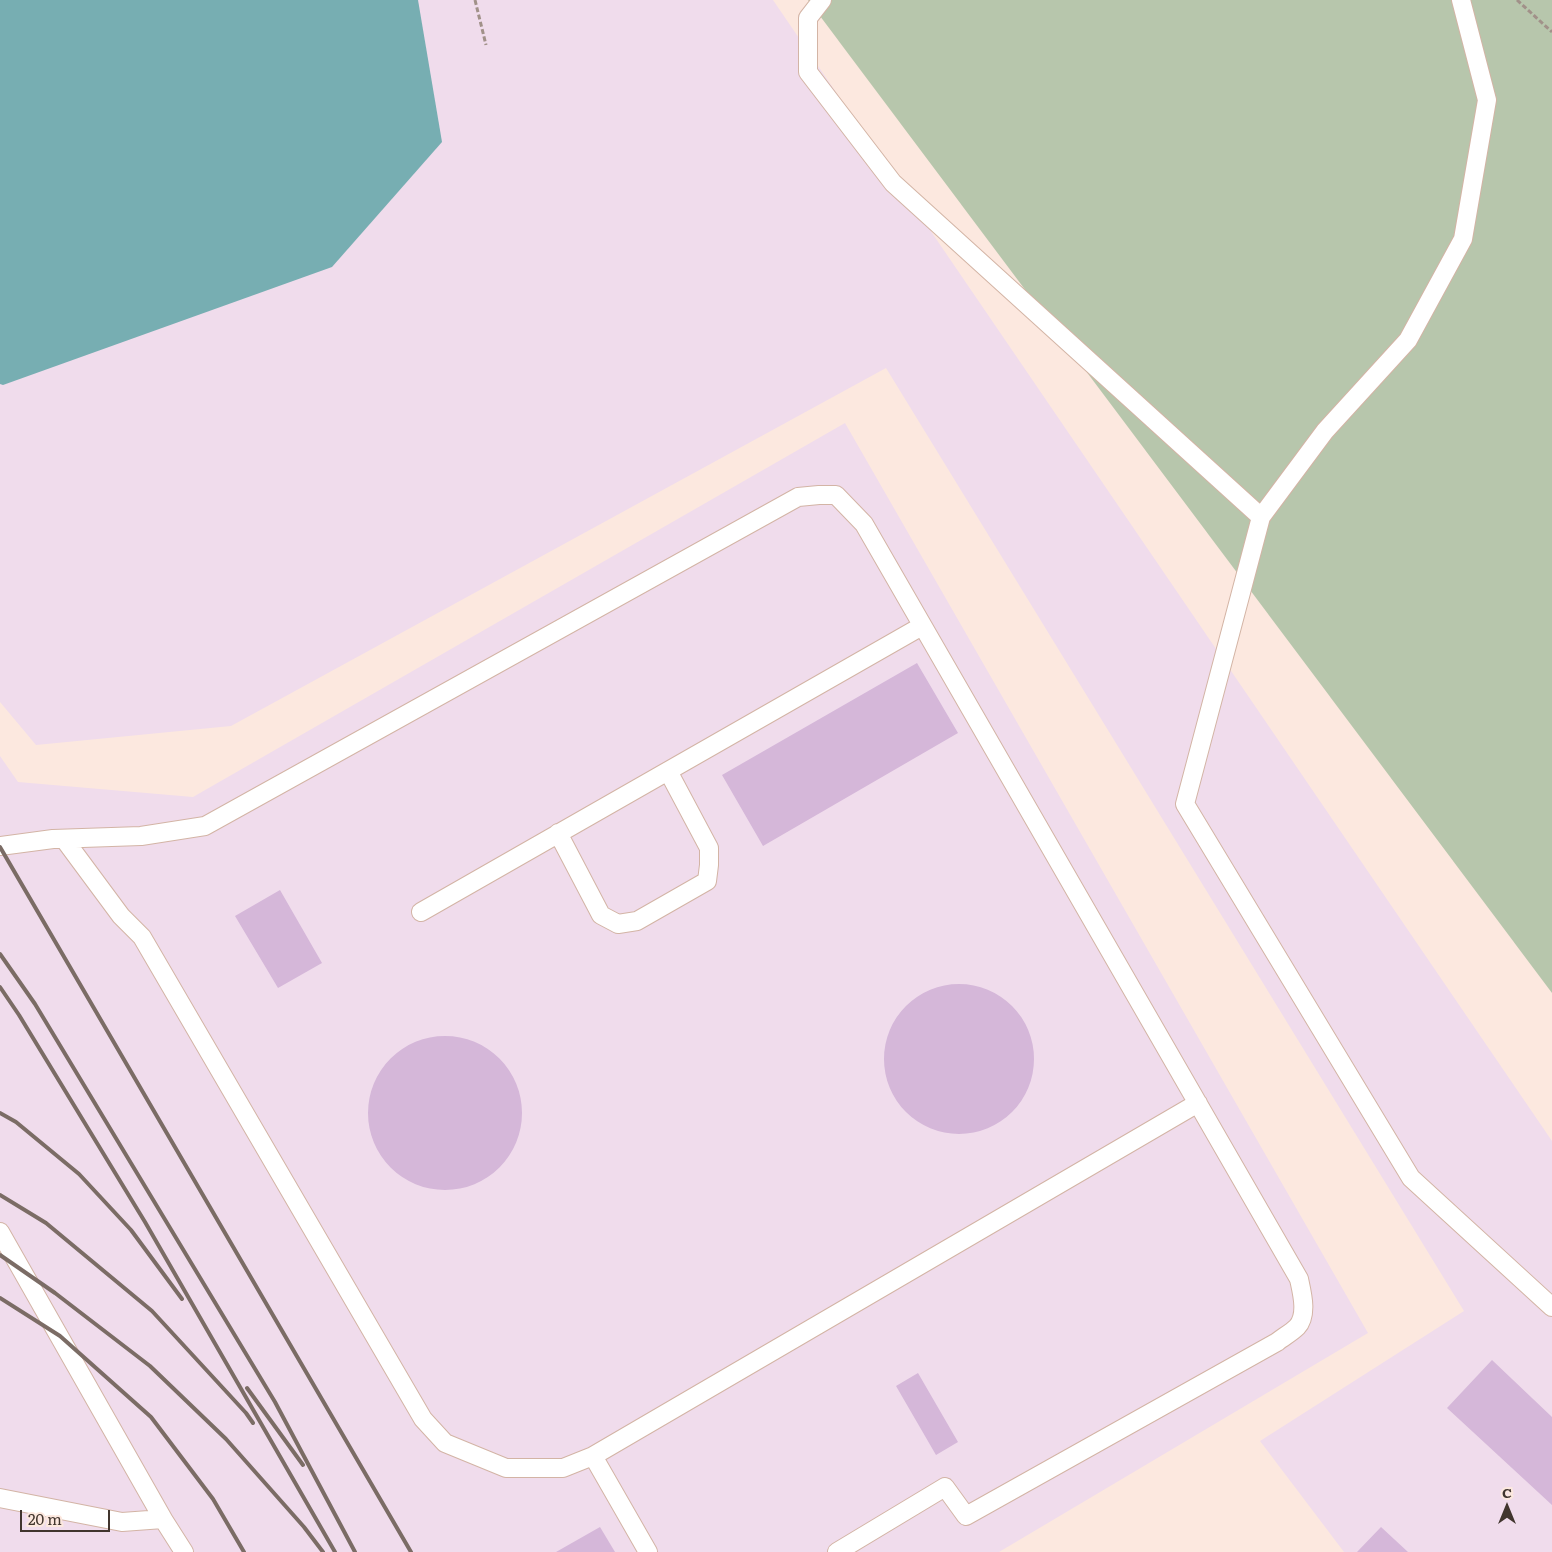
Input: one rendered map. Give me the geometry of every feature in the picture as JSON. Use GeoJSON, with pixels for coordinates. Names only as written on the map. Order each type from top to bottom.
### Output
{"type":"FeatureCollection","features":[{"type":"Feature","properties":{"kind":"lane"},"geometry":{"type":"LineString","coordinates":[[822,0],[808,18],[808,72],[893,183],[1261,517]]}},
{"type":"Feature","properties":{"kind":"lane"},"geometry":{"type":"LineString","coordinates":[[1461,0],[1487,100],[1462,239],[1408,340],[1325,431],[1261,517],[1185,804],[1411,1178],[1552,1307]]}},
{"type":"Feature","properties":{"kind":"lane"},"geometry":{"type":"LineString","coordinates":[[0,846],[64,839],[141,836],[205,826],[798,497],[836,494],[864,524],[1299,1279],[1303,1316],[1298,1326],[1277,1342],[966,1516],[945,1487],[837,1552]]}},
{"type":"Feature","properties":{"kind":"lane"},"geometry":{"type":"LineString","coordinates":[[420,912],[922,626]]}},
{"type":"Feature","properties":{"kind":"lane"},"geometry":{"type":"LineString","coordinates":[[558,833],[601,915],[618,924],[637,921],[707,881],[709,848],[668,771]]}},
{"type":"Feature","properties":{"kind":"lane"},"geometry":{"type":"LineString","coordinates":[[64,839],[121,916],[142,936],[423,1419],[445,1442],[506,1468],[563,1468],[593,1456],[1198,1103]]}},
{"type":"Feature","properties":{"kind":"lane"},"geometry":{"type":"LineString","coordinates":[[0,1232],[163,1519],[184,1552]]}},
{"type":"Feature","properties":{"kind":"lane"},"geometry":{"type":"LineString","coordinates":[[593,1456],[648,1552]]}},
{"type":"Feature","properties":{"kind":"lane"},"geometry":{"type":"LineString","coordinates":[[0,1498],[122,1522],[163,1519]]}},
{"type":"Feature","properties":{"kind":"path"},"geometry":{"type":"LineString","coordinates":[[475,0],[486,46]]}},
{"type":"Feature","properties":{"kind":"path"},"geometry":{"type":"LineString","coordinates":[[1517,0],[1552,32]]}},
{"type":"Feature","properties":{"kind":"shaded area"},"geometry":{"type":"Polygon","coordinates":[[[0,0],[773,0],[1552,1141],[1552,1552],[1344,1552],[1260,1441],[1464,1311],[886,368],[231,726],[36,745],[0,702],[0,0]]]}},
{"type":"Feature","properties":{"kind":"shaded area"},"geometry":{"type":"Polygon","coordinates":[[[845,423],[1368,1333],[999,1552],[0,1552],[0,756],[18,782],[193,797],[845,423]]]}},
{"type":"Feature","properties":{"kind":"green space"},"geometry":{"type":"Polygon","coordinates":[[[808,0],[1552,0],[1552,993],[808,0]]]}},
{"type":"Feature","properties":{"kind":"water"},"geometry":{"type":"Polygon","coordinates":[[[0,0],[418,0],[442,142],[332,267],[3,385],[0,384],[0,0]]]}},
{"type":"Feature","properties":{"kind":"building"},"geometry":{"type":"Polygon","coordinates":[[[917,663],[958,733],[763,846],[722,775],[917,663]]]}},
{"type":"Feature","properties":{"kind":"building"},"geometry":{"type":"Polygon","coordinates":[[[280,890],[322,963],[278,988],[235,916],[280,890]]]}},
{"type":"Feature","properties":{"kind":"building"},"geometry":{"type":"Polygon","coordinates":[[[959,984],[988,990],[1012,1006],[1028,1030],[1034,1059],[1028,1088],[1012,1112],[988,1128],[959,1134],[930,1128],[906,1112],[890,1088],[884,1059],[890,1030],[906,1006],[930,990],[959,984]]]}},
{"type":"Feature","properties":{"kind":"building"},"geometry":{"type":"Polygon","coordinates":[[[445,1036],[474,1042],[488,1049],[499,1059],[509,1070],[516,1084],[522,1113],[516,1142],[509,1156],[499,1167],[488,1177],[474,1184],[445,1190],[416,1184],[402,1177],[391,1167],[381,1156],[374,1142],[368,1113],[374,1084],[381,1070],[391,1059],[402,1049],[416,1042],[445,1036]]]}},
{"type":"Feature","properties":{"kind":"building"},"geometry":{"type":"Polygon","coordinates":[[[1492,1360],[1552,1417],[1552,1505],[1447,1408],[1492,1360]]]}},
{"type":"Feature","properties":{"kind":"building"},"geometry":{"type":"Polygon","coordinates":[[[918,1373],[958,1442],[936,1455],[896,1386],[918,1373]]]}},
{"type":"Feature","properties":{"kind":"building"},"geometry":{"type":"Polygon","coordinates":[[[600,1527],[615,1552],[556,1552],[600,1527]]]}},
{"type":"Feature","properties":{"kind":"building"},"geometry":{"type":"Polygon","coordinates":[[[1381,1527],[1408,1552],[1357,1552],[1381,1527]]]}},
{"type":"Feature","properties":{"kind":"railway"},"geometry":{"type":"LineString","coordinates":[[0,847],[411,1552]]}},
{"type":"Feature","properties":{"kind":"railway"},"geometry":{"type":"LineString","coordinates":[[0,954],[35,1004],[275,1402],[355,1552]]}},
{"type":"Feature","properties":{"kind":"railway"},"geometry":{"type":"LineString","coordinates":[[0,987],[145,1222],[335,1552]]}},
{"type":"Feature","properties":{"kind":"railway"},"geometry":{"type":"LineString","coordinates":[[0,1113],[16,1122],[79,1174],[131,1230],[182,1299]]}},
{"type":"Feature","properties":{"kind":"railway"},"geometry":{"type":"LineString","coordinates":[[0,1195],[46,1223],[152,1311],[253,1423]]}},
{"type":"Feature","properties":{"kind":"railway"},"geometry":{"type":"LineString","coordinates":[[0,1255],[55,1293],[150,1366],[226,1439],[304,1527],[323,1552]]}},
{"type":"Feature","properties":{"kind":"railway"},"geometry":{"type":"LineString","coordinates":[[0,1298],[60,1336],[151,1417],[213,1499],[244,1552]]}},
{"type":"Feature","properties":{"kind":"railway"},"geometry":{"type":"LineString","coordinates":[[247,1388],[303,1465]]}}]}
